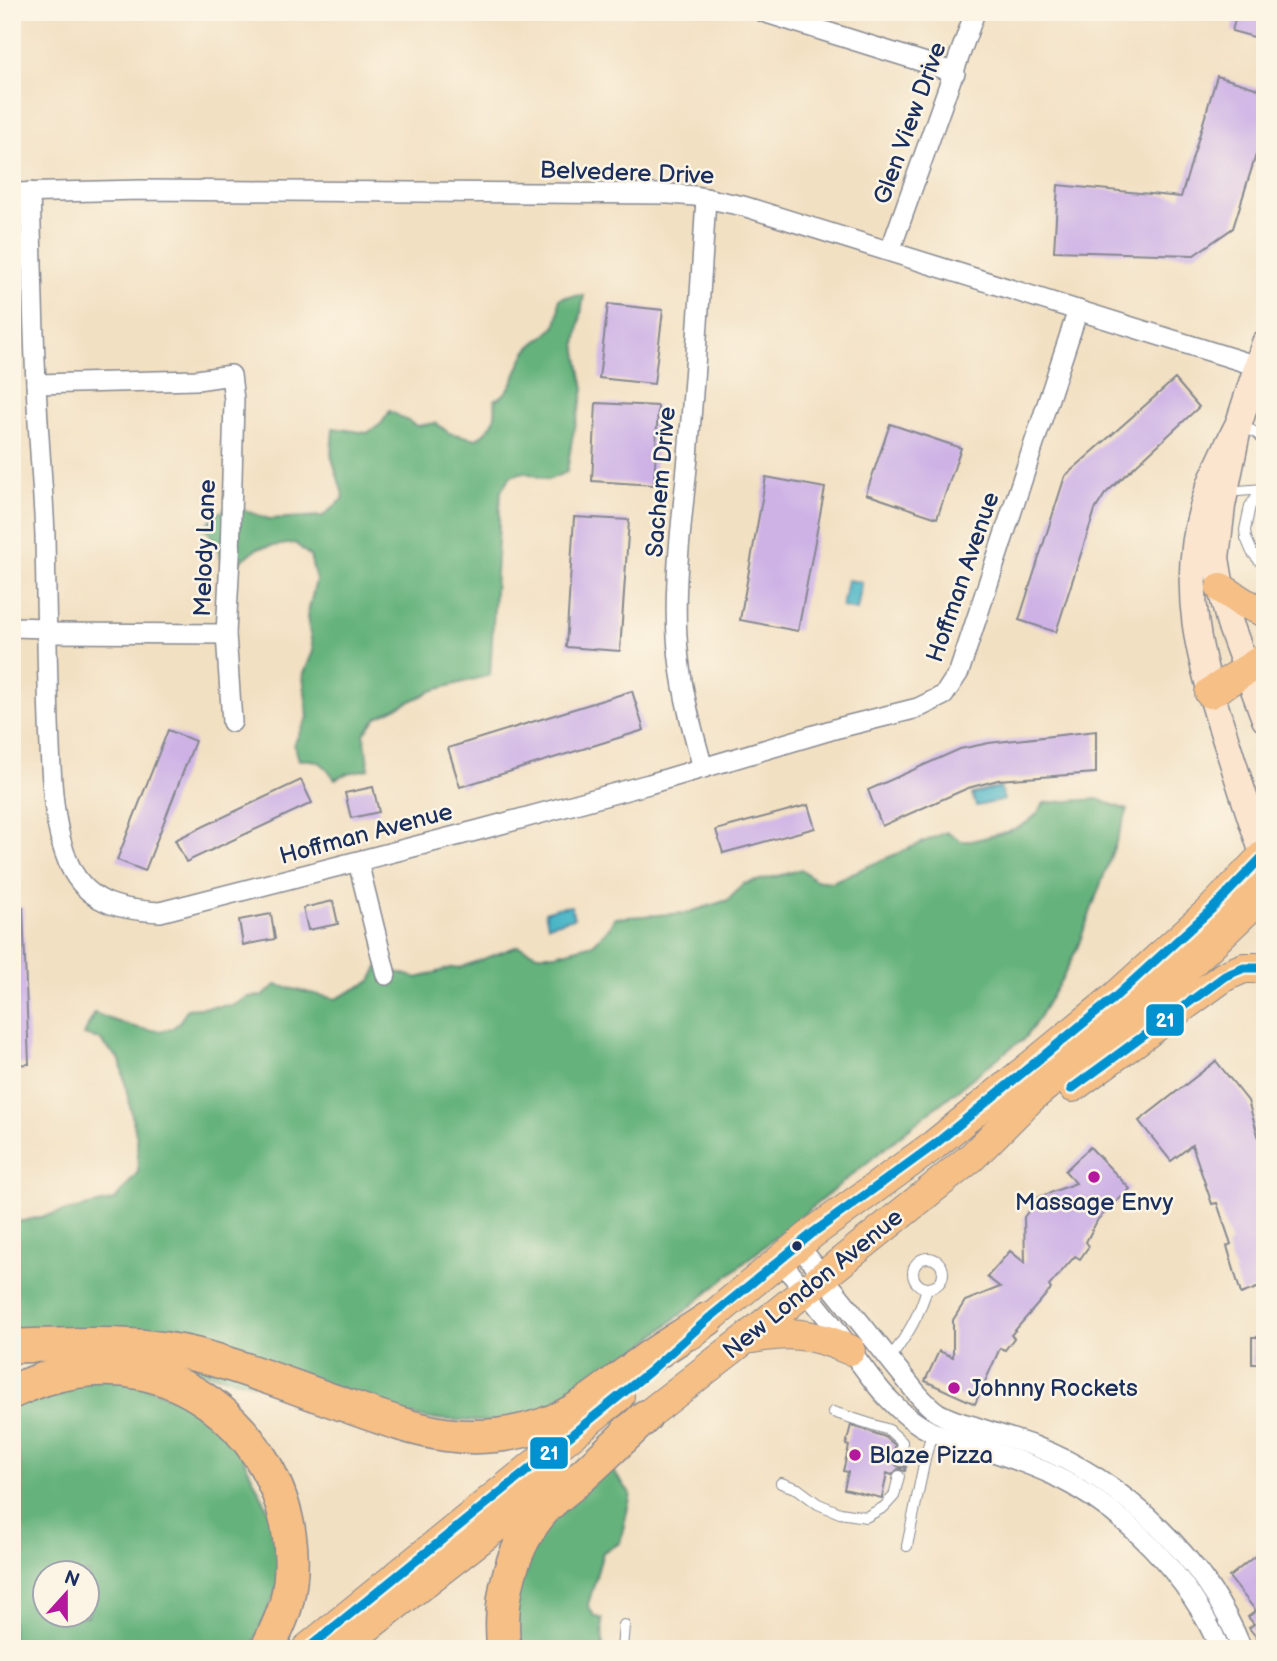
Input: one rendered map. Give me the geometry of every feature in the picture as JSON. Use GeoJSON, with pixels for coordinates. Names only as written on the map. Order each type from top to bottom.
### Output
{"type":"FeatureCollection","features":[{"type":"Feature","properties":{"kind":"highway"},"geometry":{"type":"LineString","coordinates":[[12,1346],[114,1345],[176,1351],[236,1367],[405,1426],[440,1434],[476,1437],[527,1429],[572,1412],[708,1319]]}},
{"type":"Feature","properties":{"kind":"highway"},"geometry":{"type":"LineString","coordinates":[[12,1392],[44,1378],[64,1373],[124,1370],[143,1373],[180,1386],[231,1421],[246,1437],[271,1475],[279,1494],[289,1534],[291,1571],[286,1603],[267,1649]]}},
{"type":"Feature","properties":{"kind":"highway"},"geometry":{"type":"LineString","coordinates":[[505,1649],[502,1621],[505,1593],[512,1565],[529,1528],[548,1506],[645,1418]]}},
{"type":"Feature","properties":{"kind":"main road"},"geometry":{"type":"LineString","coordinates":[[1220,588],[1265,612]]}},
{"type":"Feature","properties":{"kind":"main road"},"geometry":{"type":"LineString","coordinates":[[1210,693],[1256,664]]}},
{"type":"Feature","properties":{"kind":"main road","name":"New London Avenue"},"geometry":{"type":"LineString","coordinates":[[307,1649],[619,1396],[789,1253],[934,1145],[1113,999],[1213,908],[1264,856]]}},
{"type":"Feature","properties":{"kind":"main road","name":"New London Avenue"},"geometry":{"type":"LineString","coordinates":[[339,1649],[573,1468],[645,1418],[972,1157],[1031,1098],[1160,991],[1265,893]]}},
{"type":"Feature","properties":{"kind":"main road"},"geometry":{"type":"LineString","coordinates":[[972,1157],[1045,1108],[1225,976],[1244,968],[1265,968]]}},
{"type":"Feature","properties":{"kind":"main road"},"geometry":{"type":"LineString","coordinates":[[745,1339],[775,1334],[799,1334],[820,1338],[850,1350]]}},
{"type":"Feature","properties":{"kind":"street"},"geometry":{"type":"LineString","coordinates":[[764,12],[955,74]]}},
{"type":"Feature","properties":{"kind":"street","name":"Glen View Drive"},"geometry":{"type":"LineString","coordinates":[[890,251],[975,12]]}},
{"type":"Feature","properties":{"kind":"street","name":"Belvedere Drive"},"geometry":{"type":"LineString","coordinates":[[21,192],[141,190],[656,194],[705,198],[743,206],[1078,310],[1261,355]]}},
{"type":"Feature","properties":{"kind":"street","name":"Hoffman Avenue"},"geometry":{"type":"LineString","coordinates":[[21,192],[45,534],[46,631],[54,805],[69,864],[81,884],[96,897],[130,910],[160,912],[358,862],[918,708],[944,695],[959,672],[1078,310]]}},
{"type":"Feature","properties":{"kind":"street","name":"Sachem Drive"},"geometry":{"type":"LineString","coordinates":[[703,768],[687,707],[679,657],[677,620],[678,569],[696,362],[705,198]]}},
{"type":"Feature","properties":{"kind":"street"},"geometry":{"type":"LineString","coordinates":[[1261,355],[1239,424],[1219,523],[1216,558],[1220,588],[1230,624],[1256,664],[1265,719]]}},
{"type":"Feature","properties":{"kind":"street","name":"Melody Lane"},"geometry":{"type":"LineString","coordinates":[[36,384],[197,380],[231,375],[234,413],[226,634],[232,722]]}},
{"type":"Feature","properties":{"kind":"street"},"geometry":{"type":"LineString","coordinates":[[1239,424],[1205,498],[1192,575],[1195,628],[1210,693],[1264,856]]}},
{"type":"Feature","properties":{"kind":"street"},"geometry":{"type":"LineString","coordinates":[[12,627],[46,631],[226,634]]}},
{"type":"Feature","properties":{"kind":"street"},"geometry":{"type":"LineString","coordinates":[[358,862],[386,975]]}},
{"type":"Feature","properties":{"kind":"street"},"geometry":{"type":"LineString","coordinates":[[789,1253],[814,1283],[890,1359],[915,1391],[938,1413],[1049,1452],[1093,1476],[1159,1528],[1191,1564],[1213,1595],[1242,1649]]}},
{"type":"Feature","properties":{"kind":"street"},"geometry":{"type":"LineString","coordinates":[[814,1283],[832,1325],[894,1405],[915,1423],[932,1432],[1041,1470],[1084,1492],[1112,1512],[1145,1542],[1181,1582],[1208,1623],[1220,1649]]}},
{"type":"Feature","properties":{"kind":"lane"},"geometry":{"type":"LineString","coordinates":[[1239,424],[1258,434],[1265,443]]}},
{"type":"Feature","properties":{"kind":"lane"},"geometry":{"type":"LineString","coordinates":[[1225,492],[1264,488]]}},
{"type":"Feature","properties":{"kind":"lane"},"geometry":{"type":"LineString","coordinates":[[1264,488],[1250,506],[1245,538],[1252,552],[1265,566]]}},
{"type":"Feature","properties":{"kind":"lane"},"geometry":{"type":"LineString","coordinates":[[890,1359],[909,1333],[921,1309],[927,1288]]}},
{"type":"Feature","properties":{"kind":"lane"},"geometry":{"type":"LineString","coordinates":[[833,1412],[889,1430],[902,1442],[902,1461]]}},
{"type":"Feature","properties":{"kind":"lane"},"geometry":{"type":"LineString","coordinates":[[907,1546],[926,1454],[938,1413]]}},
{"type":"Feature","properties":{"kind":"lane"},"geometry":{"type":"LineString","coordinates":[[781,1483],[798,1489],[818,1504],[840,1513],[866,1517],[884,1507],[894,1496],[899,1476]]}},
{"type":"Feature","properties":{"kind":"lane"},"geometry":{"type":"LineString","coordinates":[[622,1649],[624,1625]]}},
{"type":"Feature","properties":{"kind":"green space"},"geometry":{"type":"Polygon","coordinates":[[[584,295],[576,345],[584,390],[567,472],[548,480],[524,472],[511,476],[501,491],[490,675],[434,690],[377,717],[364,734],[369,769],[335,779],[320,763],[299,760],[294,744],[308,717],[303,676],[313,651],[307,617],[316,580],[310,556],[295,543],[258,548],[225,573],[214,540],[200,525],[207,525],[230,505],[269,519],[323,516],[344,498],[331,455],[333,428],[367,433],[381,424],[390,411],[417,426],[436,423],[449,433],[477,439],[493,422],[495,399],[505,393],[528,350],[554,327],[558,317],[559,299],[584,295]]]}},
{"type":"Feature","properties":{"kind":"green space"},"geometry":{"type":"Polygon","coordinates":[[[1097,799],[1127,812],[1078,946],[1063,977],[1022,1041],[917,1122],[615,1368],[544,1409],[490,1422],[430,1419],[12,1334],[12,1221],[23,1221],[115,1200],[138,1172],[137,1139],[120,1060],[99,1039],[84,1035],[94,1013],[134,1027],[166,1030],[182,1019],[187,1009],[234,1005],[248,997],[263,996],[276,985],[336,999],[371,981],[378,967],[418,978],[454,967],[459,968],[518,946],[537,954],[556,954],[593,944],[609,928],[614,918],[686,913],[728,900],[743,884],[801,869],[815,880],[832,882],[946,832],[962,841],[971,841],[1022,826],[1038,813],[1044,803],[1097,799]]]}},
{"type":"Feature","properties":{"kind":"green space"},"geometry":{"type":"Polygon","coordinates":[[[113,1374],[223,1417],[291,1556],[251,1649],[12,1649],[12,1395],[113,1374]]]}},
{"type":"Feature","properties":{"kind":"green space"},"geometry":{"type":"Polygon","coordinates":[[[611,1469],[631,1494],[620,1543],[603,1552],[588,1605],[594,1616],[602,1619],[603,1649],[504,1649],[515,1559],[582,1491],[611,1469]]]}},
{"type":"Feature","properties":{"kind":"water"},"geometry":{"type":"Polygon","coordinates":[[[847,580],[862,582],[857,610],[842,607],[847,580]]]}},
{"type":"Feature","properties":{"kind":"water"},"geometry":{"type":"Polygon","coordinates":[[[1000,787],[1004,800],[976,806],[972,794],[1000,787]]]}},
{"type":"Feature","properties":{"kind":"water"},"geometry":{"type":"Polygon","coordinates":[[[571,906],[574,918],[548,925],[545,912],[571,906]]]}},
{"type":"Feature","properties":{"kind":"building"},"geometry":{"type":"Polygon","coordinates":[[[1237,12],[1265,12],[1265,40],[1232,31],[1237,12]]]}},
{"type":"Feature","properties":{"kind":"building"},"geometry":{"type":"Polygon","coordinates":[[[1217,76],[1265,91],[1265,126],[1233,228],[1194,255],[1054,251],[1058,185],[1181,197],[1217,76]]]}},
{"type":"Feature","properties":{"kind":"building"},"geometry":{"type":"Polygon","coordinates":[[[608,304],[663,310],[654,384],[599,378],[608,304]]]}},
{"type":"Feature","properties":{"kind":"building"},"geometry":{"type":"Polygon","coordinates":[[[1175,379],[1199,407],[1105,494],[1095,510],[1056,632],[1019,620],[1065,476],[1175,379]]]}},
{"type":"Feature","properties":{"kind":"building"},"geometry":{"type":"Polygon","coordinates":[[[596,403],[658,406],[654,485],[592,481],[596,403]]]}},
{"type":"Feature","properties":{"kind":"building"},"geometry":{"type":"Polygon","coordinates":[[[890,424],[961,448],[937,518],[866,494],[890,424]]]}},
{"type":"Feature","properties":{"kind":"building"},"geometry":{"type":"Polygon","coordinates":[[[766,477],[825,488],[798,631],[740,620],[766,477]]]}},
{"type":"Feature","properties":{"kind":"building"},"geometry":{"type":"Polygon","coordinates":[[[574,517],[629,520],[620,651],[566,647],[574,517]]]}},
{"type":"Feature","properties":{"kind":"building"},"geometry":{"type":"Polygon","coordinates":[[[632,691],[644,730],[460,787],[448,748],[632,691]]]}},
{"type":"Feature","properties":{"kind":"building"},"geometry":{"type":"Polygon","coordinates":[[[168,730],[195,741],[145,871],[117,860],[168,730]]]}},
{"type":"Feature","properties":{"kind":"building"},"geometry":{"type":"Polygon","coordinates":[[[1096,731],[1096,773],[998,780],[968,788],[882,826],[868,790],[960,749],[989,743],[1096,731]]]}},
{"type":"Feature","properties":{"kind":"building"},"geometry":{"type":"Polygon","coordinates":[[[301,780],[312,803],[186,862],[175,840],[301,780]]]}},
{"type":"Feature","properties":{"kind":"building"},"geometry":{"type":"Polygon","coordinates":[[[373,787],[379,812],[351,818],[345,793],[373,787]]]}},
{"type":"Feature","properties":{"kind":"building"},"geometry":{"type":"Polygon","coordinates":[[[808,805],[815,828],[723,853],[716,830],[808,805]]]}},
{"type":"Feature","properties":{"kind":"building"},"geometry":{"type":"Polygon","coordinates":[[[333,901],[338,924],[308,930],[303,908],[333,901]]]}},
{"type":"Feature","properties":{"kind":"building"},"geometry":{"type":"Polygon","coordinates":[[[12,907],[23,907],[29,1064],[12,1065],[12,907]]]}},
{"type":"Feature","properties":{"kind":"building"},"geometry":{"type":"Polygon","coordinates":[[[271,914],[275,939],[243,945],[239,920],[271,914]]]}},
{"type":"Feature","properties":{"kind":"building"},"geometry":{"type":"Polygon","coordinates":[[[1216,1061],[1248,1101],[1265,1159],[1265,1285],[1241,1294],[1227,1246],[1231,1244],[1217,1203],[1212,1204],[1192,1145],[1171,1161],[1139,1121],[1216,1061]]]}},
{"type":"Feature","properties":{"kind":"building"},"geometry":{"type":"Polygon","coordinates":[[[1090,1147],[1130,1189],[1098,1219],[1086,1242],[1089,1246],[1080,1259],[1075,1256],[1049,1286],[1051,1289],[1011,1335],[1014,1338],[1005,1350],[1000,1348],[975,1404],[925,1381],[939,1351],[953,1357],[953,1320],[965,1301],[1000,1287],[987,1277],[1010,1251],[1025,1263],[1024,1217],[1039,1197],[1076,1183],[1065,1171],[1090,1147]]]}},
{"type":"Feature","properties":{"kind":"building"},"geometry":{"type":"Polygon","coordinates":[[[1252,1337],[1265,1337],[1265,1364],[1252,1364],[1252,1337]]]}},
{"type":"Feature","properties":{"kind":"building"},"geometry":{"type":"Polygon","coordinates":[[[851,1425],[885,1437],[895,1445],[893,1459],[896,1465],[906,1467],[905,1471],[898,1469],[892,1475],[887,1473],[882,1498],[844,1489],[848,1472],[843,1471],[851,1425]]]}},
{"type":"Feature","properties":{"kind":"building"},"geometry":{"type":"Polygon","coordinates":[[[1265,1548],[1265,1648],[1249,1628],[1254,1624],[1248,1617],[1256,1611],[1229,1577],[1265,1548]]]}},
{"type":"Feature","properties":{"kind":"transit line","name":"21"},"geometry":{"type":"LineString","coordinates":[[307,1649],[649,1372],[708,1319],[814,1232],[934,1145],[1113,999],[1213,908],[1265,854]]}},
{"type":"Feature","properties":{"kind":"transit line","name":"21"},"geometry":{"type":"LineString","coordinates":[[1071,1089],[1225,976],[1244,968],[1265,968]]}},
{"type":"Feature","properties":{"kind":"place","name":"Massage Envy"},"geometry":{"type":"Point","coordinates":[1094,1177]}},
{"type":"Feature","properties":{"kind":"place","name":"Johnny Rockets"},"geometry":{"type":"Point","coordinates":[954,1388]}},
{"type":"Feature","properties":{"kind":"place","name":"Blaze Pizza"},"geometry":{"type":"Point","coordinates":[855,1455]}}]}
